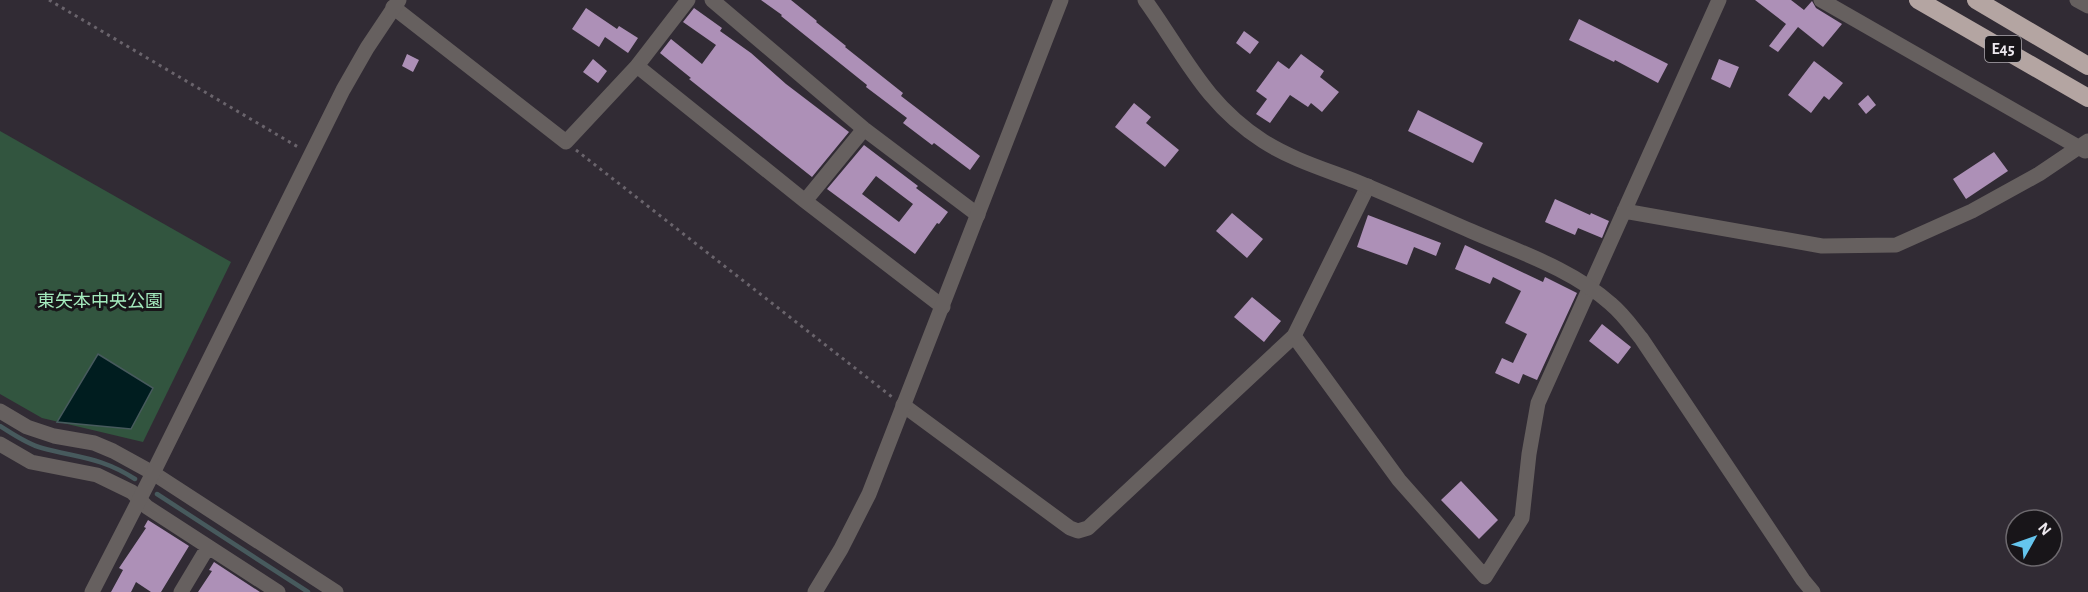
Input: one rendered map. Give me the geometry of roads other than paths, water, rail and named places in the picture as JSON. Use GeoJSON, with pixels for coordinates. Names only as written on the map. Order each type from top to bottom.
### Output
{"type":"FeatureCollection","features":[{"type":"Feature","properties":{"kind":"highway","name":"E45"},"geometry":{"type":"LineString","coordinates":[[1918,0],[2088,98]]}},
{"type":"Feature","properties":{"kind":"highway","name":"E45"},"geometry":{"type":"LineString","coordinates":[[1976,0],[2088,66]]}},
{"type":"Feature","properties":{"kind":"street"},"geometry":{"type":"LineString","coordinates":[[92,592],[343,90],[396,4],[566,142],[636,66],[688,0]]}},
{"type":"Feature","properties":{"kind":"street"},"geometry":{"type":"LineString","coordinates":[[712,0],[864,129],[978,215]]}},
{"type":"Feature","properties":{"kind":"street"},"geometry":{"type":"LineString","coordinates":[[815,592],[841,549],[869,494],[1061,0]]}},
{"type":"Feature","properties":{"kind":"street"},"geometry":{"type":"LineString","coordinates":[[1145,0],[1211,97],[1226,113],[1264,141],[1288,154],[1553,266],[1589,287],[1612,305],[1641,338],[1813,592]]}},
{"type":"Feature","properties":{"kind":"street"},"geometry":{"type":"LineString","coordinates":[[1294,336],[1399,480],[1485,578],[1522,518],[1529,454],[1539,403],[1719,0]]}},
{"type":"Feature","properties":{"kind":"street"},"geometry":{"type":"LineString","coordinates":[[1624,212],[1822,246],[1896,245],[1972,211],[2085,146],[1821,0]]}},
{"type":"Feature","properties":{"kind":"street"},"geometry":{"type":"LineString","coordinates":[[2076,0],[2088,6]]}},
{"type":"Feature","properties":{"kind":"street"},"geometry":{"type":"LineString","coordinates":[[636,66],[805,201],[943,307]]}},
{"type":"Feature","properties":{"kind":"street"},"geometry":{"type":"LineString","coordinates":[[805,201],[864,129]]}},
{"type":"Feature","properties":{"kind":"street"},"geometry":{"type":"LineString","coordinates":[[903,405],[1070,528],[1078,531],[1088,528],[1294,336],[1368,186]]}},
{"type":"Feature","properties":{"kind":"street"},"geometry":{"type":"LineString","coordinates":[[0,411],[27,427],[54,436],[94,443],[113,451],[153,473],[336,592]]}},
{"type":"Feature","properties":{"kind":"street"},"geometry":{"type":"LineString","coordinates":[[0,444],[31,462],[97,475],[132,492],[147,507],[272,591]]}},
{"type":"Feature","properties":{"kind":"street"},"geometry":{"type":"LineString","coordinates":[[181,592],[208,547]]}},
{"type":"Feature","properties":{"kind":"waterway"},"geometry":{"type":"LineString","coordinates":[[0,426],[36,446],[100,462],[135,479]]}},
{"type":"Feature","properties":{"kind":"waterway"},"geometry":{"type":"LineString","coordinates":[[157,494],[308,592]]}},
{"type":"Feature","properties":{"kind":"park label","name":"東矢本中央公園"},"geometry":{"type":"Point","coordinates":[100,302]}}]}
